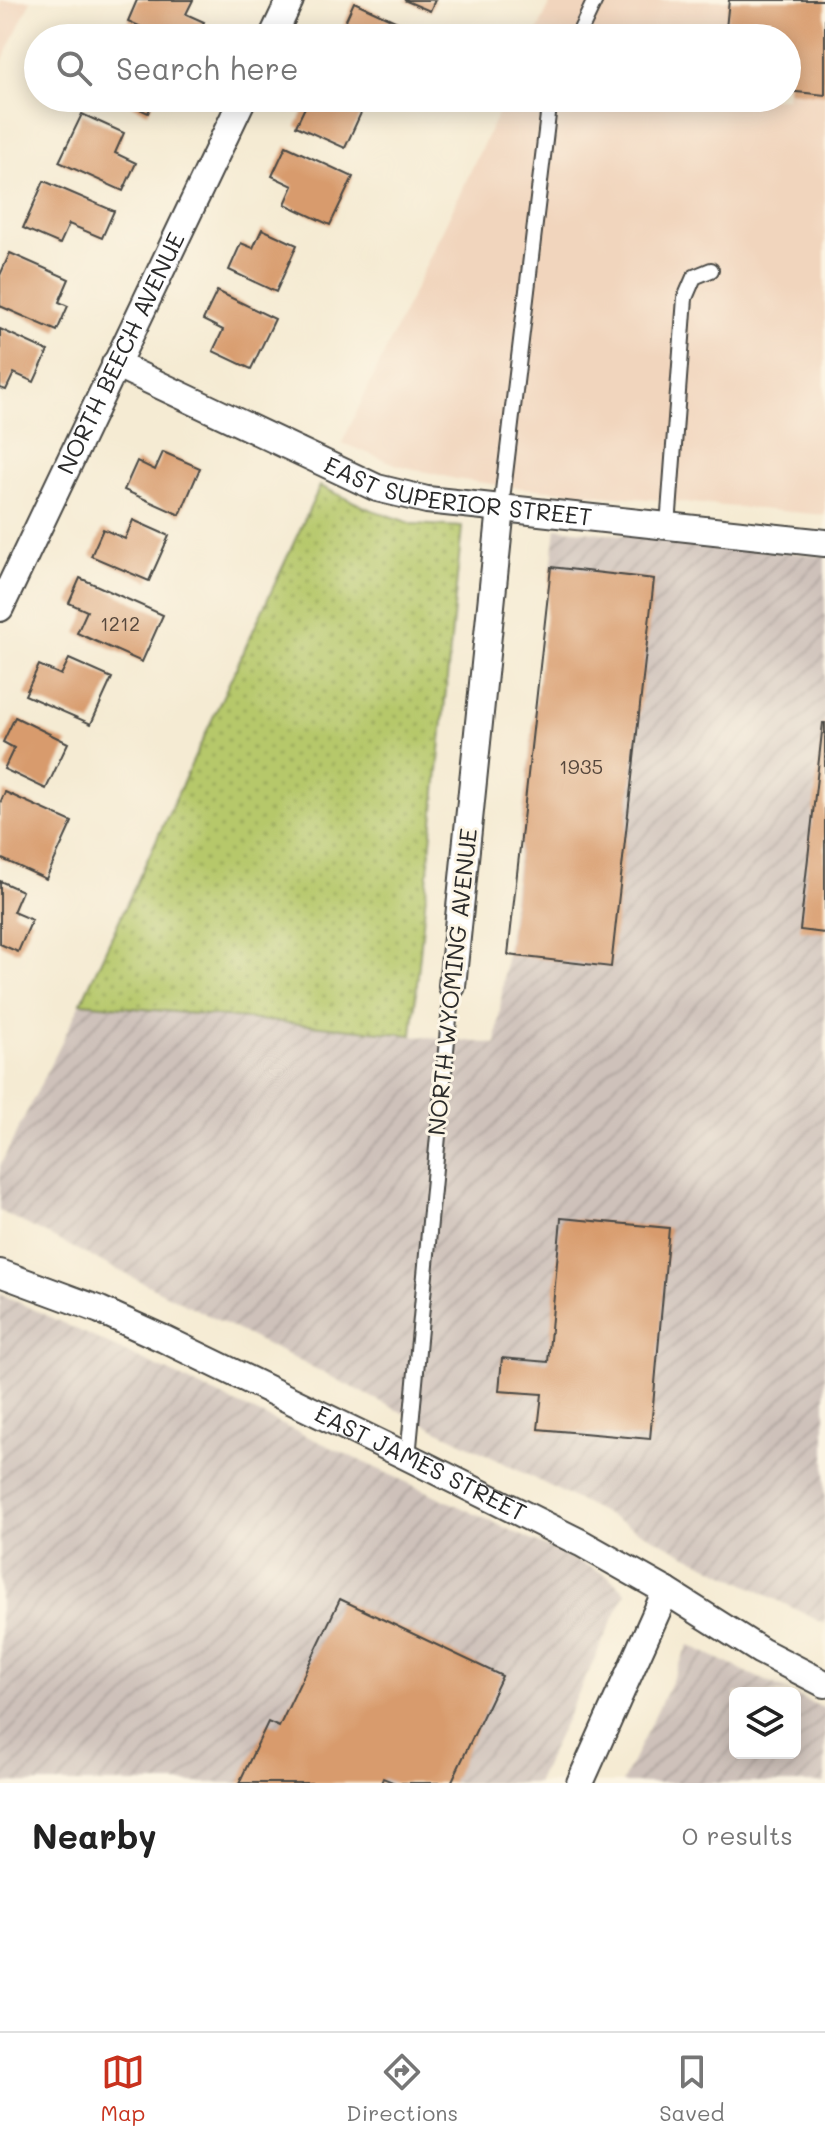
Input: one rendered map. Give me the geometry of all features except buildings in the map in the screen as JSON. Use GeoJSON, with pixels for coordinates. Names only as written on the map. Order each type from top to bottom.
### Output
{"type":"FeatureCollection","features":[{"type":"Feature","properties":{"kind":"street"},"geometry":{"type":"LineString","coordinates":[[279,24],[290,0]]}},
{"type":"Feature","properties":{"kind":"street","name":"NORTH BEECH AVENUE"},"geometry":{"type":"LineString","coordinates":[[0,608],[236,112]]}},
{"type":"Feature","properties":{"kind":"street","name":"EAST SUPERIOR STREET"},"geometry":{"type":"LineString","coordinates":[[115,364],[377,488],[427,500],[825,543]]}},
{"type":"Feature","properties":{"kind":"street","name":"NORTH WYOMING AVENUE"},"geometry":{"type":"LineString","coordinates":[[452,986],[501,508]]}},
{"type":"Feature","properties":{"kind":"street","name":"EAST JAMES STREET"},"geometry":{"type":"LineString","coordinates":[[0,1273],[100,1310],[164,1339],[581,1543],[666,1591],[761,1651],[825,1684]]}},
{"type":"Feature","properties":{"kind":"street"},"geometry":{"type":"LineString","coordinates":[[580,1783],[666,1591]]}},
{"type":"Feature","properties":{"kind":"lane"},"geometry":{"type":"LineString","coordinates":[[584,24],[595,0]]}},
{"type":"Feature","properties":{"kind":"lane"},"geometry":{"type":"LineString","coordinates":[[501,508],[548,112]]}},
{"type":"Feature","properties":{"kind":"lane"},"geometry":{"type":"LineString","coordinates":[[668,526],[685,298],[694,277],[711,270]]}},
{"type":"Feature","properties":{"kind":"lane","name":"NORTH WYOMING AVENUE"},"geometry":{"type":"LineString","coordinates":[[408,1457],[452,986]]}},
{"type":"Feature","properties":{"kind":"shaded area"},"geometry":{"type":"Polygon","coordinates":[[[0,0],[31,0],[0,66],[0,0]]]}},
{"type":"Feature","properties":{"kind":"shaded area"},"geometry":{"type":"Polygon","coordinates":[[[552,0],[825,0],[825,515],[456,479],[398,465],[342,443],[498,112],[801,112],[801,24],[541,24],[552,0]]]}},
{"type":"Feature","properties":{"kind":"shaded area"},"geometry":{"type":"Polygon","coordinates":[[[556,528],[825,556],[825,1624],[0,1211],[0,1166],[81,1003],[496,1044],[556,528]]]}},
{"type":"Feature","properties":{"kind":"shaded area"},"geometry":{"type":"Polygon","coordinates":[[[0,1294],[607,1575],[626,1592],[536,1783],[0,1783],[0,1294]]]}},
{"type":"Feature","properties":{"kind":"shaded area"},"geometry":{"type":"Polygon","coordinates":[[[689,1645],[778,1687],[729,1687],[729,1759],[801,1759],[801,1698],[825,1709],[825,1783],[622,1783],[689,1645]]]}},
{"type":"Feature","properties":{"kind":"green space"},"geometry":{"type":"Polygon","coordinates":[[[320,486],[369,509],[413,524],[462,527],[412,1035],[81,1003],[320,486]]]}}]}
